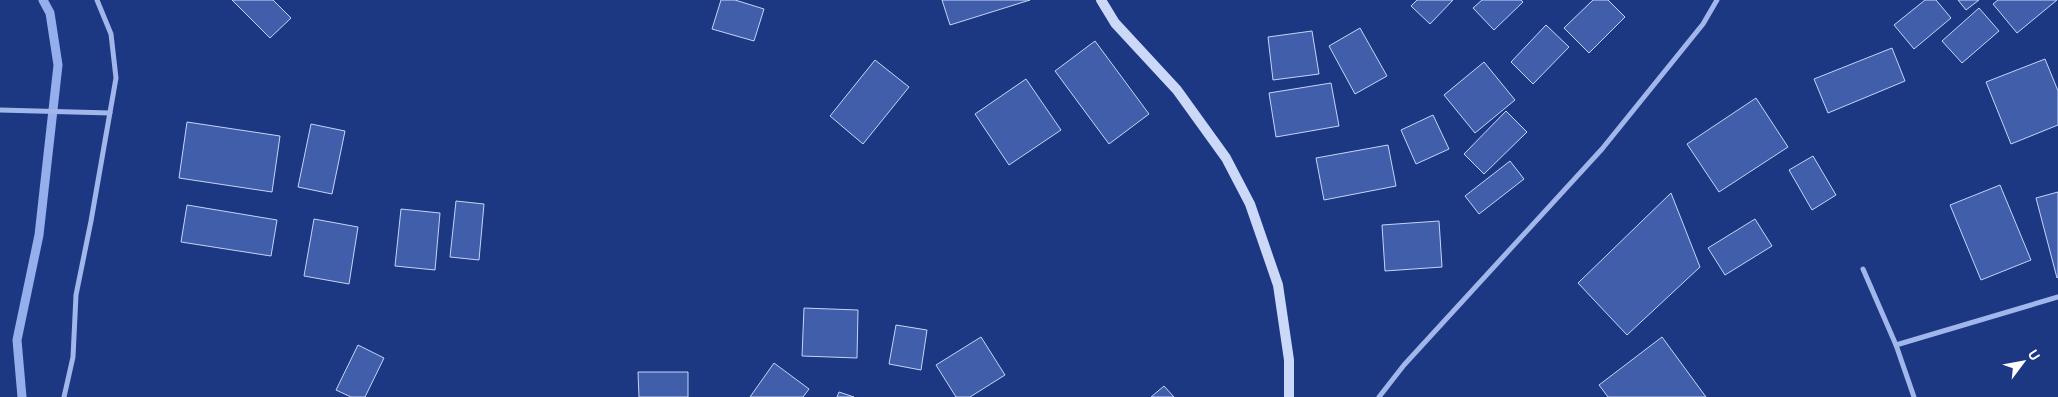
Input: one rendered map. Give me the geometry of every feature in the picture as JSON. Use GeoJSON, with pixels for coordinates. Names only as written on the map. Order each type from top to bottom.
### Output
{"type":"FeatureCollection","features":[{"type":"Feature","properties":{"kind":"street"},"geometry":{"type":"LineString","coordinates":[[64,397],[74,356],[76,295],[116,78],[111,34],[97,0]]}},
{"type":"Feature","properties":{"kind":"street"},"geometry":{"type":"LineString","coordinates":[[1101,0],[1115,22],[1177,90],[1226,158],[1250,204],[1278,285],[1289,360],[1289,397]]}},
{"type":"Feature","properties":{"kind":"street"},"geometry":{"type":"LineString","coordinates":[[1379,397],[1404,366],[1602,149],[1703,24],[1717,0]]}},
{"type":"Feature","properties":{"kind":"street"},"geometry":{"type":"LineString","coordinates":[[0,110],[110,113]]}},
{"type":"Feature","properties":{"kind":"street"},"geometry":{"type":"LineString","coordinates":[[1863,269],[1896,345],[1914,397]]}},
{"type":"Feature","properties":{"kind":"street"},"geometry":{"type":"LineString","coordinates":[[1896,345],[2058,297]]}},
{"type":"Feature","properties":{"kind":"building"},"geometry":{"type":"Polygon","coordinates":[[[232,0],[273,0],[291,18],[270,38],[232,0]]]}},
{"type":"Feature","properties":{"kind":"building"},"geometry":{"type":"Polygon","coordinates":[[[721,0],[735,0],[764,9],[754,41],[712,29],[721,0]]]}},
{"type":"Feature","properties":{"kind":"building"},"geometry":{"type":"Polygon","coordinates":[[[942,0],[1030,0],[950,25],[942,0]]]}},
{"type":"Feature","properties":{"kind":"building"},"geometry":{"type":"Polygon","coordinates":[[[1417,0],[1453,0],[1430,24],[1411,6],[1417,0]]]}},
{"type":"Feature","properties":{"kind":"building"},"geometry":{"type":"Polygon","coordinates":[[[1482,0],[1521,0],[1523,2],[1494,30],[1473,8],[1482,0]]]}},
{"type":"Feature","properties":{"kind":"building"},"geometry":{"type":"Polygon","coordinates":[[[1593,0],[1608,0],[1625,17],[1589,53],[1564,28],[1593,0]]]}},
{"type":"Feature","properties":{"kind":"building"},"geometry":{"type":"Polygon","coordinates":[[[1925,0],[1936,0],[1951,18],[1914,49],[1894,25],[1925,0]]]}},
{"type":"Feature","properties":{"kind":"building"},"geometry":{"type":"Polygon","coordinates":[[[1958,0],[1979,0],[1966,10],[1958,0]]]}},
{"type":"Feature","properties":{"kind":"building"},"geometry":{"type":"Polygon","coordinates":[[[1998,0],[2057,0],[2017,33],[1993,4],[1998,0]]]}},
{"type":"Feature","properties":{"kind":"building"},"geometry":{"type":"Polygon","coordinates":[[[1979,8],[1999,31],[1962,63],[1942,41],[1979,8]]]}},
{"type":"Feature","properties":{"kind":"building"},"geometry":{"type":"Polygon","coordinates":[[[1546,25],[1569,47],[1533,84],[1511,62],[1546,25]]]}},
{"type":"Feature","properties":{"kind":"building"},"geometry":{"type":"Polygon","coordinates":[[[1360,28],[1387,76],[1355,94],[1329,46],[1360,28]]]}},
{"type":"Feature","properties":{"kind":"building"},"geometry":{"type":"Polygon","coordinates":[[[1312,31],[1319,74],[1273,80],[1268,37],[1312,31]]]}},
{"type":"Feature","properties":{"kind":"building"},"geometry":{"type":"Polygon","coordinates":[[[1095,41],[1149,114],[1109,144],[1055,71],[1095,41]]]}},
{"type":"Feature","properties":{"kind":"building"},"geometry":{"type":"Polygon","coordinates":[[[1892,48],[1905,81],[1828,113],[1814,79],[1892,48]]]}},
{"type":"Feature","properties":{"kind":"building"},"geometry":{"type":"Polygon","coordinates":[[[2045,59],[2058,91],[2058,125],[2011,144],[1986,82],[2045,59]]]}},
{"type":"Feature","properties":{"kind":"building"},"geometry":{"type":"Polygon","coordinates":[[[875,60],[909,87],[863,144],[830,116],[875,60]]]}},
{"type":"Feature","properties":{"kind":"building"},"geometry":{"type":"Polygon","coordinates":[[[1484,62],[1515,100],[1475,133],[1444,95],[1484,62]]]}},
{"type":"Feature","properties":{"kind":"building"},"geometry":{"type":"Polygon","coordinates":[[[1026,79],[1061,130],[1009,165],[975,114],[1026,79]]]}},
{"type":"Feature","properties":{"kind":"building"},"geometry":{"type":"Polygon","coordinates":[[[1331,83],[1339,126],[1276,137],[1269,93],[1331,83]]]}},
{"type":"Feature","properties":{"kind":"building"},"geometry":{"type":"Polygon","coordinates":[[[1756,98],[1788,147],[1719,192],[1687,144],[1756,98]]]}},
{"type":"Feature","properties":{"kind":"building"},"geometry":{"type":"Polygon","coordinates":[[[1506,111],[1527,132],[1484,174],[1464,154],[1506,111]]]}},
{"type":"Feature","properties":{"kind":"building"},"geometry":{"type":"Polygon","coordinates":[[[1433,115],[1449,149],[1416,164],[1401,130],[1433,115]]]}},
{"type":"Feature","properties":{"kind":"building"},"geometry":{"type":"Polygon","coordinates":[[[187,122],[280,136],[272,192],[179,178],[187,122]]]}},
{"type":"Feature","properties":{"kind":"building"},"geometry":{"type":"Polygon","coordinates":[[[311,124],[345,131],[332,194],[298,187],[311,124]]]}},
{"type":"Feature","properties":{"kind":"building"},"geometry":{"type":"Polygon","coordinates":[[[1388,145],[1396,186],[1324,200],[1316,158],[1388,145]]]}},
{"type":"Feature","properties":{"kind":"building"},"geometry":{"type":"Polygon","coordinates":[[[1813,156],[1836,195],[1812,210],[1789,170],[1813,156]]]}},
{"type":"Feature","properties":{"kind":"building"},"geometry":{"type":"Polygon","coordinates":[[[1510,161],[1524,179],[1479,214],[1465,196],[1510,161]]]}},
{"type":"Feature","properties":{"kind":"building"},"geometry":{"type":"Polygon","coordinates":[[[2000,185],[2031,260],[1981,280],[1950,205],[2000,185]]]}},
{"type":"Feature","properties":{"kind":"building"},"geometry":{"type":"Polygon","coordinates":[[[2058,192],[2058,277],[2057,278],[2036,198],[2058,192]]]}},
{"type":"Feature","properties":{"kind":"building"},"geometry":{"type":"Polygon","coordinates":[[[1671,193],[1700,267],[1627,335],[1578,283],[1671,193]]]}},
{"type":"Feature","properties":{"kind":"building"},"geometry":{"type":"Polygon","coordinates":[[[456,201],[484,204],[479,260],[450,257],[456,201]]]}},
{"type":"Feature","properties":{"kind":"building"},"geometry":{"type":"Polygon","coordinates":[[[187,205],[277,220],[271,256],[181,242],[187,205]]]}},
{"type":"Feature","properties":{"kind":"building"},"geometry":{"type":"Polygon","coordinates":[[[401,209],[440,213],[435,270],[395,266],[401,209]]]}},
{"type":"Feature","properties":{"kind":"building"},"geometry":{"type":"Polygon","coordinates":[[[314,219],[358,227],[349,284],[304,276],[314,219]]]}},
{"type":"Feature","properties":{"kind":"building"},"geometry":{"type":"Polygon","coordinates":[[[1755,219],[1772,246],[1725,275],[1708,248],[1755,219]]]}},
{"type":"Feature","properties":{"kind":"building"},"geometry":{"type":"Polygon","coordinates":[[[1439,221],[1442,267],[1385,271],[1382,225],[1439,221]]]}},
{"type":"Feature","properties":{"kind":"building"},"geometry":{"type":"Polygon","coordinates":[[[804,308],[858,310],[857,358],[802,356],[804,308]]]}},
{"type":"Feature","properties":{"kind":"building"},"geometry":{"type":"Polygon","coordinates":[[[896,325],[927,330],[921,370],[889,364],[896,325]]]}},
{"type":"Feature","properties":{"kind":"building"},"geometry":{"type":"Polygon","coordinates":[[[981,337],[1005,375],[970,397],[956,397],[936,365],[981,337]]]}},
{"type":"Feature","properties":{"kind":"building"},"geometry":{"type":"Polygon","coordinates":[[[1662,337],[1706,397],[1608,397],[1599,385],[1662,337]]]}},
{"type":"Feature","properties":{"kind":"building"},"geometry":{"type":"Polygon","coordinates":[[[358,345],[384,358],[365,397],[351,397],[336,390],[358,345]]]}},
{"type":"Feature","properties":{"kind":"building"},"geometry":{"type":"Polygon","coordinates":[[[774,363],[809,389],[803,397],[750,397],[774,363]]]}},
{"type":"Feature","properties":{"kind":"building"},"geometry":{"type":"Polygon","coordinates":[[[638,372],[688,372],[688,397],[639,397],[638,372]]]}},
{"type":"Feature","properties":{"kind":"building"},"geometry":{"type":"Polygon","coordinates":[[[1164,386],[1174,397],[1151,397],[1164,386]]]}},
{"type":"Feature","properties":{"kind":"building"},"geometry":{"type":"Polygon","coordinates":[[[839,392],[854,397],[837,397],[839,392]]]}},
{"type":"Feature","properties":{"kind":"waterway"},"geometry":{"type":"LineString","coordinates":[[22,397],[17,340],[39,235],[58,65],[50,13],[43,0]]}}]}
